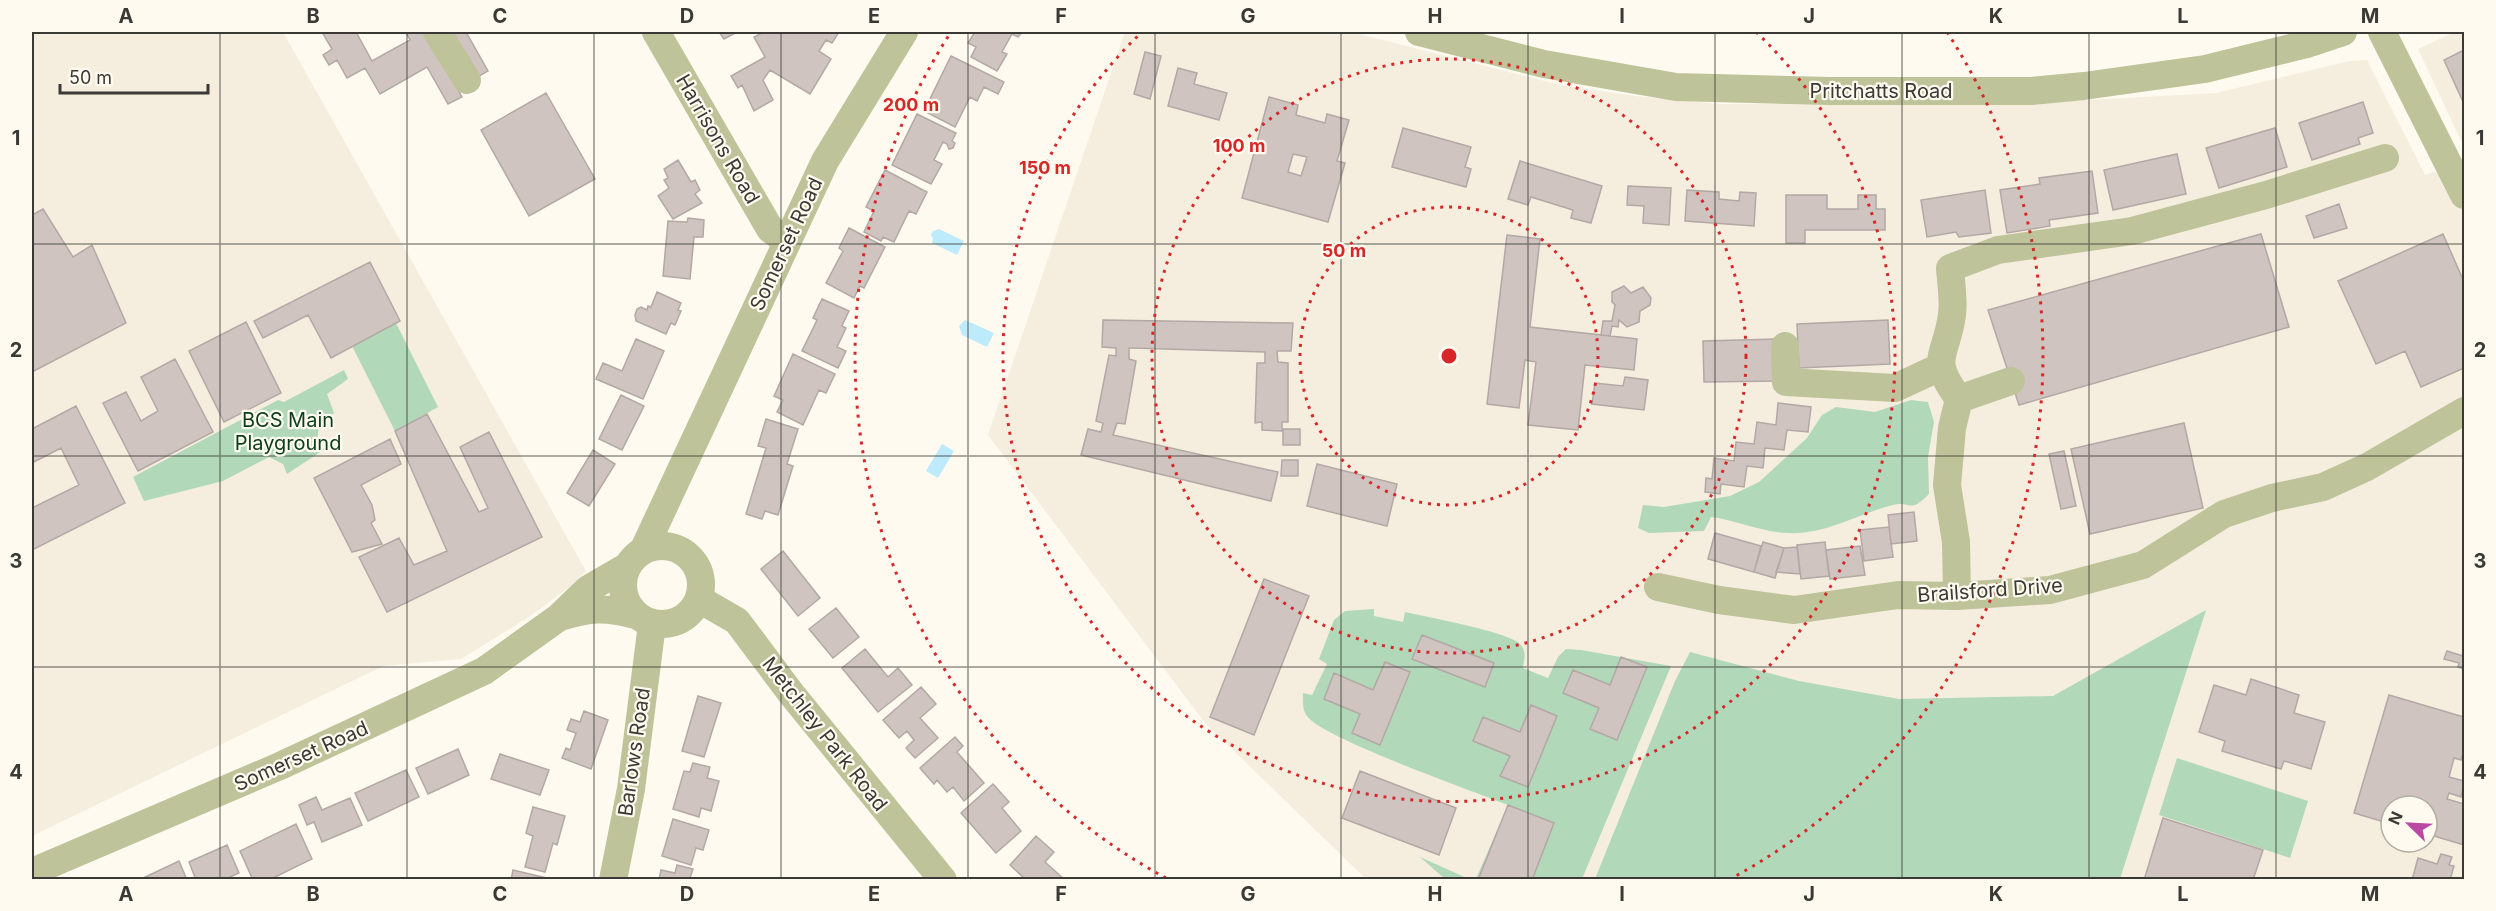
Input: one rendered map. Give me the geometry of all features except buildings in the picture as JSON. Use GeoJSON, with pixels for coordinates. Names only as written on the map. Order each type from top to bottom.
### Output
{"type":"FeatureCollection","features":[{"type":"Feature","properties":{"kind":"street"},"geometry":{"type":"LineString","coordinates":[[437,32],[467,80]]}},
{"type":"Feature","properties":{"kind":"street","name":"Harrisons Road"},"geometry":{"type":"LineString","coordinates":[[656,32],[770,229],[786,241]]}},
{"type":"Feature","properties":{"kind":"street","name":"Somerset Road"},"geometry":{"type":"LineString","coordinates":[[32,872],[280,766],[412,706],[484,670],[558,618],[588,589],[635,558],[682,465],[825,161],[904,32]]}},
{"type":"Feature","properties":{"kind":"street","name":"Pritchatts Road"},"geometry":{"type":"LineString","coordinates":[[1419,32],[1544,64],[1676,87],[1867,91],[2031,91],[2205,69],[2307,44],[2343,32]]}},
{"type":"Feature","properties":{"kind":"street"},"geometry":{"type":"LineString","coordinates":[[2382,32],[2464,195]]}},
{"type":"Feature","properties":{"kind":"street"},"geometry":{"type":"LineString","coordinates":[[1957,596],[1956,542],[1947,485],[1952,428],[1959,399],[1940,367],[1952,315],[1950,268],[1998,250],[2132,231],[2266,195],[2385,158]]}},
{"type":"Feature","properties":{"kind":"street"},"geometry":{"type":"LineString","coordinates":[[1785,346],[1786,382],[1895,388],[1940,367]]}},
{"type":"Feature","properties":{"kind":"street"},"geometry":{"type":"LineString","coordinates":[[1959,399],[2011,381]]}},
{"type":"Feature","properties":{"kind":"street","name":"Brailsford Drive"},"geometry":{"type":"LineString","coordinates":[[1658,587],[1719,600],[1794,610],[1898,595],[1957,596],[2050,590],[2143,565],[2224,514],[2272,498],[2323,487],[2367,467],[2464,411]]}},
{"type":"Feature","properties":{"kind":"street","name":"Somerset Road"},"geometry":{"type":"LineString","coordinates":[[677,548],[672,511],[682,465]]}},
{"type":"Feature","properties":{"kind":"street"},"geometry":{"type":"LineString","coordinates":[[660,545],[677,548],[688,555],[697,567],[701,578],[699,598],[695,608],[677,622],[668,625],[644,620],[623,595],[622,579],[635,558],[660,545]]}},
{"type":"Feature","properties":{"kind":"street","name":"Metchley Park Road"},"geometry":{"type":"LineString","coordinates":[[699,598],[737,621],[790,692],[943,879]]}},
{"type":"Feature","properties":{"kind":"street","name":"Somerset Road"},"geometry":{"type":"LineString","coordinates":[[558,618],[595,608],[609,609],[644,620]]}},
{"type":"Feature","properties":{"kind":"street","name":"Barlows Road"},"geometry":{"type":"LineString","coordinates":[[613,879],[631,789],[644,620]]}},
{"type":"Feature","properties":{"kind":"shaded area"},"geometry":{"type":"Polygon","coordinates":[[[32,32],[283,32],[586,571],[572,585],[529,617],[461,659],[383,666],[32,836],[32,32]]]}},
{"type":"Feature","properties":{"kind":"shaded area"},"geometry":{"type":"Polygon","coordinates":[[[1125,32],[1351,32],[1561,85],[1635,96],[1721,104],[2031,103],[2216,93],[2350,61],[2367,60],[2425,175],[2464,163],[2464,879],[1366,879],[1205,723],[988,435],[1125,32]]]}},
{"type":"Feature","properties":{"kind":"shaded area"},"geometry":{"type":"Polygon","coordinates":[[[2455,32],[2464,32],[2464,147],[2418,49],[2455,32]]]}},
{"type":"Feature","properties":{"kind":"green space"},"geometry":{"type":"Polygon","coordinates":[[[396,323],[438,407],[395,431],[352,346],[396,323]]]}},
{"type":"Feature","properties":{"kind":"green space","name":"BCS Main Playground"},"geometry":{"type":"Polygon","coordinates":[[[344,370],[348,379],[327,394],[334,413],[319,424],[317,444],[325,449],[287,474],[283,464],[269,457],[223,481],[144,501],[133,477],[278,400],[284,402],[344,370]]]}},
{"type":"Feature","properties":{"kind":"green space"},"geometry":{"type":"Polygon","coordinates":[[[1911,400],[1928,402],[1934,422],[1928,457],[1929,494],[1917,504],[1893,505],[1815,531],[1801,533],[1768,530],[1711,517],[1704,531],[1649,533],[1638,528],[1643,505],[1664,507],[1730,496],[1759,482],[1807,438],[1822,415],[1836,407],[1875,412],[1911,400]]]}},
{"type":"Feature","properties":{"kind":"green space"},"geometry":{"type":"Polygon","coordinates":[[[1374,609],[1374,616],[1403,622],[1405,612],[1502,635],[1514,640],[1523,648],[1525,654],[1523,668],[1548,678],[1558,657],[1566,649],[1671,666],[1582,879],[1476,879],[1508,805],[1368,750],[1339,737],[1307,716],[1303,693],[1312,695],[1327,664],[1319,659],[1334,620],[1345,611],[1374,609]]]}},
{"type":"Feature","properties":{"kind":"green space"},"geometry":{"type":"Polygon","coordinates":[[[2206,610],[2120,879],[1595,879],[1675,681],[1690,652],[1799,681],[1899,699],[2053,696],[2206,610]]]}},
{"type":"Feature","properties":{"kind":"green space"},"geometry":{"type":"Polygon","coordinates":[[[2177,758],[2308,801],[2290,858],[2159,815],[2177,758]]]}},
{"type":"Feature","properties":{"kind":"green space"},"geometry":{"type":"Polygon","coordinates":[[[1420,857],[1469,879],[1445,879],[1420,857]]]}},
{"type":"Feature","properties":{"kind":"water"},"geometry":{"type":"Polygon","coordinates":[[[939,229],[964,241],[957,255],[932,243],[933,231],[939,229]]]}},
{"type":"Feature","properties":{"kind":"water"},"geometry":{"type":"Polygon","coordinates":[[[965,320],[994,333],[987,347],[962,335],[959,326],[965,320]]]}},
{"type":"Feature","properties":{"kind":"water"},"geometry":{"type":"Polygon","coordinates":[[[942,444],[954,451],[938,478],[926,471],[942,444]]]}}]}
